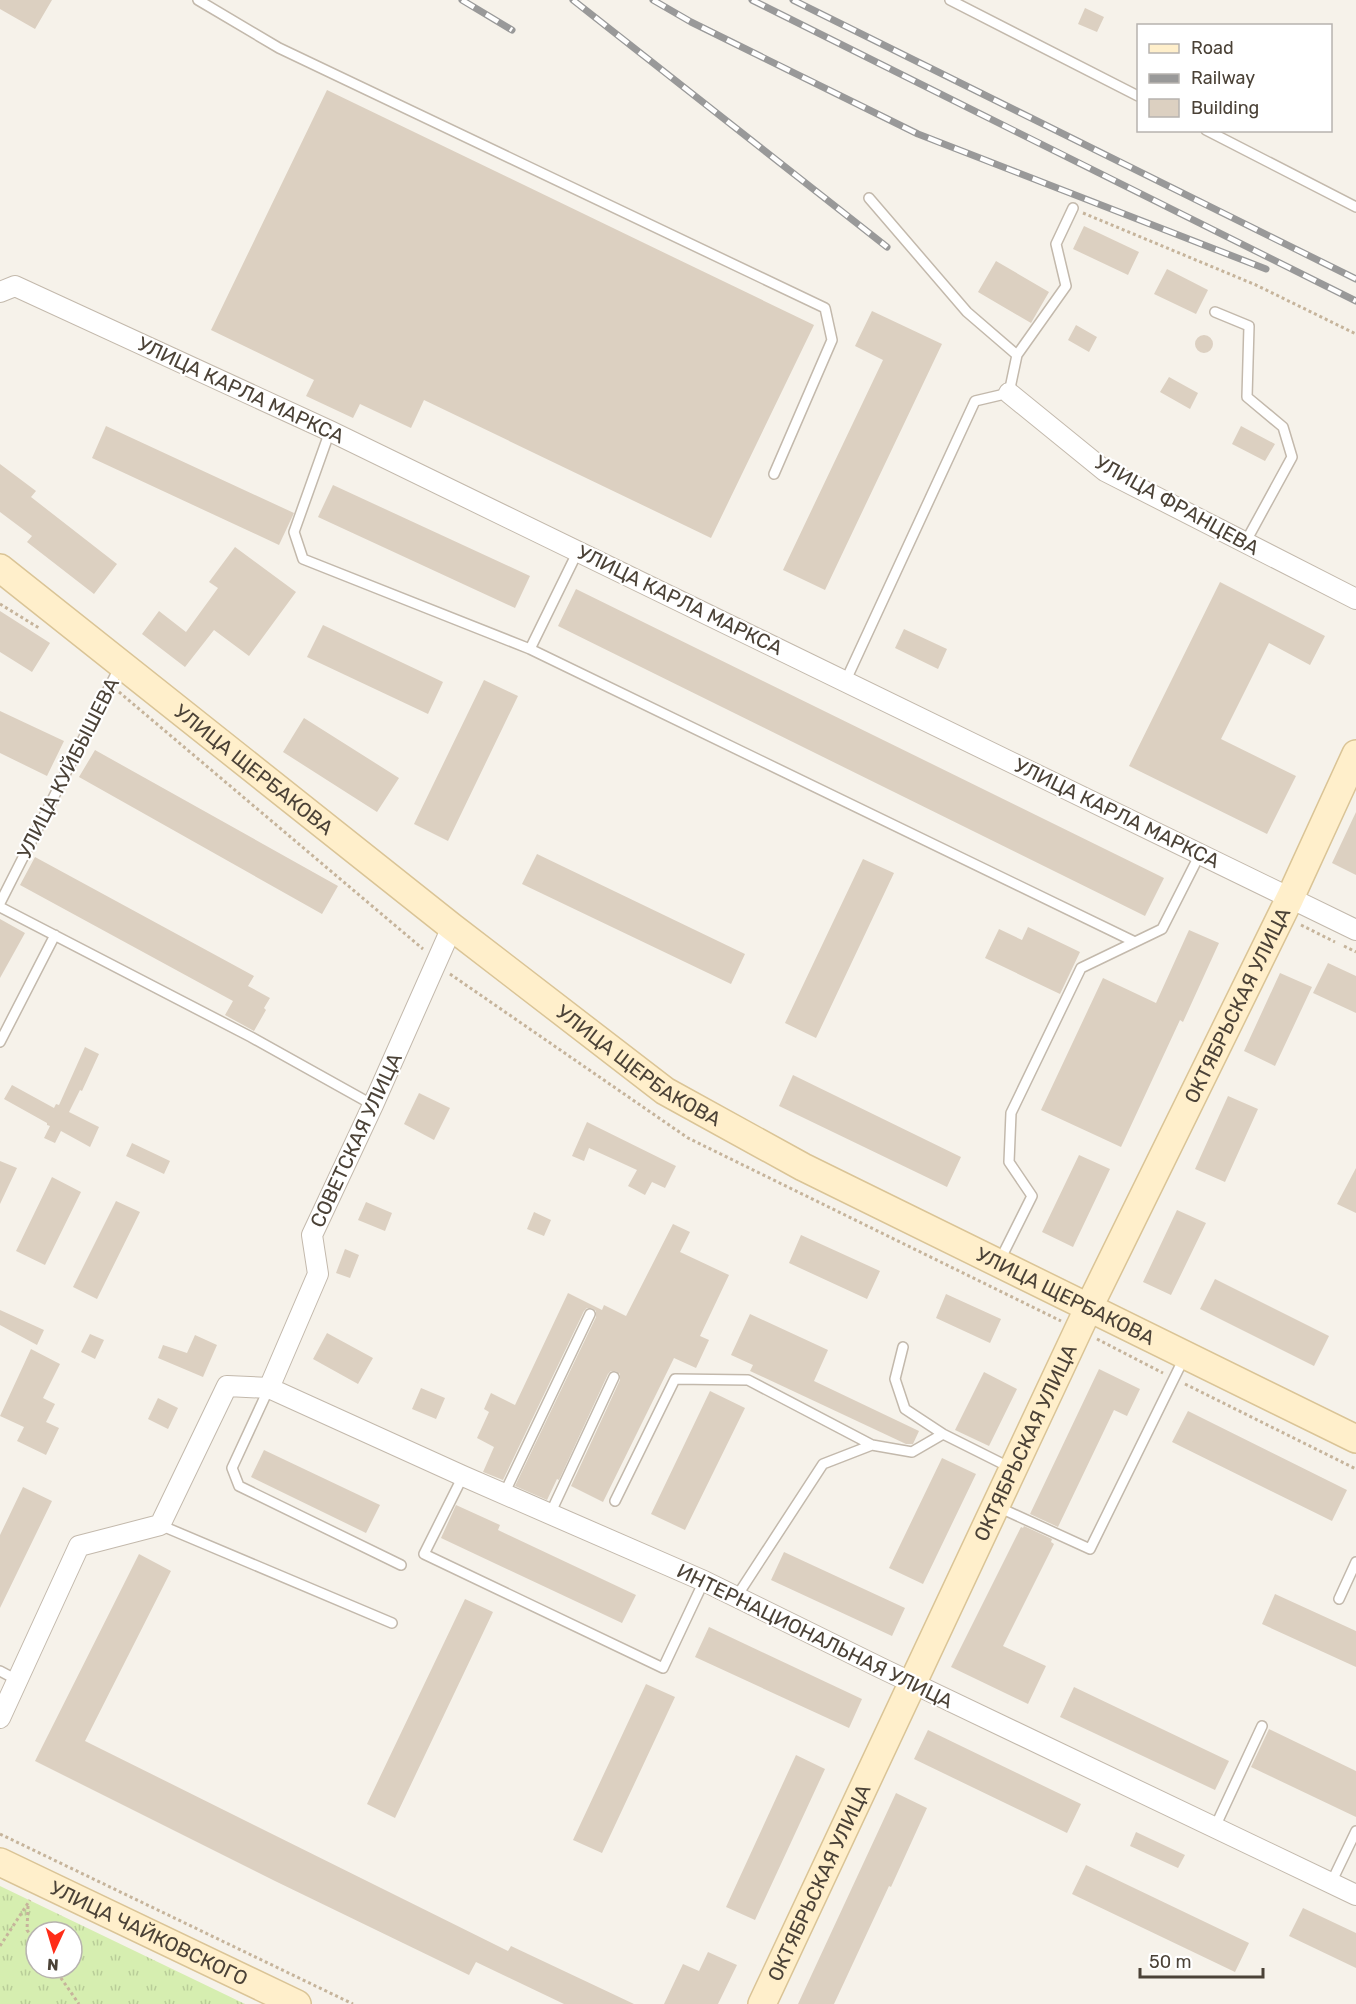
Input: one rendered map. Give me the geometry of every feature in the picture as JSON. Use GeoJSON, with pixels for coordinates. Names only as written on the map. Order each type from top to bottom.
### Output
{"type":"FeatureCollection","features":[{"type":"Feature","properties":{"kind":"main road","name":"УЛИЦА ЩЕРБАКОВА"},"geometry":{"type":"LineString","coordinates":[[0,568],[452,927],[665,1091],[803,1167],[1088,1309],[1179,1367],[1356,1439]]}},
{"type":"Feature","properties":{"kind":"main road","name":"ОКТЯБРЬСКАЯ УЛИЦА"},"geometry":{"type":"LineString","coordinates":[[762,2004],[1088,1309],[1290,898],[1356,754]]}},
{"type":"Feature","properties":{"kind":"main road","name":"УЛИЦА ЧАЙКОВСКОГО"},"geometry":{"type":"LineString","coordinates":[[0,1862],[297,2004]]}},
{"type":"Feature","properties":{"kind":"street","name":"УЛИЦА КАРЛА МАРКСА"},"geometry":{"type":"LineString","coordinates":[[0,292],[15,285],[330,431],[1356,930]]}},
{"type":"Feature","properties":{"kind":"street","name":"УЛИЦА ФРАНЦЕВА"},"geometry":{"type":"LineString","coordinates":[[1009,393],[1105,471],[1356,599]]}},
{"type":"Feature","properties":{"kind":"street","name":"СОВЕТСКАЯ УЛИЦА"},"geometry":{"type":"LineString","coordinates":[[270,1388],[318,1274],[312,1235],[452,927]]}},
{"type":"Feature","properties":{"kind":"street"},"geometry":{"type":"LineString","coordinates":[[0,1718],[8,1675],[79,1546],[160,1525],[227,1386],[270,1388]]}},
{"type":"Feature","properties":{"kind":"street","name":"ИНТЕРНАЦИОНАЛЬНАЯ УЛИЦА"},"geometry":{"type":"LineString","coordinates":[[270,1388],[463,1476],[737,1596],[1356,1895]]}},
{"type":"Feature","properties":{"kind":"lane"},"geometry":{"type":"LineString","coordinates":[[198,0],[279,48],[825,308],[832,340],[774,474]]}},
{"type":"Feature","properties":{"kind":"lane"},"geometry":{"type":"LineString","coordinates":[[950,0],[1137,95]]}},
{"type":"Feature","properties":{"kind":"lane"},"geometry":{"type":"LineString","coordinates":[[1210,132],[1356,207]]}},
{"type":"Feature","properties":{"kind":"lane"},"geometry":{"type":"LineString","coordinates":[[869,198],[967,312],[1017,355]]}},
{"type":"Feature","properties":{"kind":"lane"},"geometry":{"type":"LineString","coordinates":[[846,680],[975,401],[1009,393],[1017,355],[1066,286],[1056,244],[1073,208]]}},
{"type":"Feature","properties":{"kind":"lane"},"geometry":{"type":"LineString","coordinates":[[1215,312],[1249,326],[1246,397],[1283,427],[1292,457],[1245,543]]}},
{"type":"Feature","properties":{"kind":"lane"},"geometry":{"type":"LineString","coordinates":[[330,431],[294,532],[303,559],[530,649],[1135,942]]}},
{"type":"Feature","properties":{"kind":"lane"},"geometry":{"type":"LineString","coordinates":[[530,649],[578,551]]}},
{"type":"Feature","properties":{"kind":"lane","name":"УЛИЦА КУЙБЫШЕВА"},"geometry":{"type":"LineString","coordinates":[[0,905],[121,664]]}},
{"type":"Feature","properties":{"kind":"lane"},"geometry":{"type":"LineString","coordinates":[[998,1264],[1032,1196],[1009,1162],[1011,1113],[1081,968],[1162,928],[1200,854]]}},
{"type":"Feature","properties":{"kind":"lane"},"geometry":{"type":"LineString","coordinates":[[0,905],[251,1037],[373,1105]]}},
{"type":"Feature","properties":{"kind":"lane"},"geometry":{"type":"LineString","coordinates":[[0,1042],[55,935]]}},
{"type":"Feature","properties":{"kind":"lane"},"geometry":{"type":"LineString","coordinates":[[504,1494],[590,1314]]}},
{"type":"Feature","properties":{"kind":"lane"},"geometry":{"type":"LineString","coordinates":[[903,1347],[895,1379],[904,1409],[943,1434],[1013,1469]]}},
{"type":"Feature","properties":{"kind":"lane"},"geometry":{"type":"LineString","coordinates":[[996,1506],[1090,1549],[1179,1367]]}},
{"type":"Feature","properties":{"kind":"lane"},"geometry":{"type":"LineString","coordinates":[[550,1514],[614,1377]]}},
{"type":"Feature","properties":{"kind":"lane"},"geometry":{"type":"LineString","coordinates":[[615,1501],[675,1379],[747,1380],[872,1445],[912,1452],[943,1434]]}},
{"type":"Feature","properties":{"kind":"lane"},"geometry":{"type":"LineString","coordinates":[[270,1388],[232,1468],[239,1486],[401,1565]]}},
{"type":"Feature","properties":{"kind":"lane"},"geometry":{"type":"LineString","coordinates":[[737,1596],[823,1464],[872,1445]]}},
{"type":"Feature","properties":{"kind":"lane"},"geometry":{"type":"LineString","coordinates":[[463,1476],[424,1554],[663,1668],[704,1581]]}},
{"type":"Feature","properties":{"kind":"lane"},"geometry":{"type":"LineString","coordinates":[[160,1525],[392,1623]]}},
{"type":"Feature","properties":{"kind":"lane"},"geometry":{"type":"LineString","coordinates":[[1339,1599],[1356,1562]]}},
{"type":"Feature","properties":{"kind":"lane"},"geometry":{"type":"LineString","coordinates":[[1215,1827],[1262,1726]]}},
{"type":"Feature","properties":{"kind":"lane"},"geometry":{"type":"LineString","coordinates":[[1331,1883],[1356,1832]]}},
{"type":"Feature","properties":{"kind":"path"},"geometry":{"type":"LineString","coordinates":[[1073,208],[1256,285],[1356,334]]}},
{"type":"Feature","properties":{"kind":"path"},"geometry":{"type":"LineString","coordinates":[[1096,1339],[1179,1367],[1356,1469]]}},
{"type":"Feature","properties":{"kind":"path"},"geometry":{"type":"LineString","coordinates":[[0,1834],[41,1882],[353,2004]]}},
{"type":"Feature","properties":{"kind":"path"},"geometry":{"type":"LineString","coordinates":[[30,1920],[41,1882]]}},
{"type":"Feature","properties":{"kind":"path"},"geometry":{"type":"LineString","coordinates":[[0,1946],[41,1882]]}},
{"type":"Feature","properties":{"kind":"path"},"geometry":{"type":"LineString","coordinates":[[63,1980],[80,2004]]}},
{"type":"Feature","properties":{"kind":"green space"},"geometry":{"type":"Polygon","coordinates":[[[0,1886],[71,1920],[24,1920],[24,1980],[84,1980],[84,1926],[245,2004],[0,2004],[0,1886]]]}},
{"type":"Feature","properties":{"kind":"building"},"geometry":{"type":"Polygon","coordinates":[[[0,0],[52,0],[35,29],[0,9],[0,0]]]}},
{"type":"Feature","properties":{"kind":"building"},"geometry":{"type":"Polygon","coordinates":[[[1085,8],[1104,17],[1097,32],[1078,24],[1085,8]]]}},
{"type":"Feature","properties":{"kind":"building"},"geometry":{"type":"Polygon","coordinates":[[[327,90],[814,325],[711,538],[424,400],[411,428],[360,404],[353,418],[306,396],[314,380],[211,330],[327,90]]]}},
{"type":"Feature","properties":{"kind":"building"},"geometry":{"type":"Polygon","coordinates":[[[1084,226],[1139,252],[1128,275],[1073,249],[1084,226]]]}},
{"type":"Feature","properties":{"kind":"building"},"geometry":{"type":"Polygon","coordinates":[[[996,261],[1049,292],[1031,323],[978,292],[996,261]]]}},
{"type":"Feature","properties":{"kind":"building"},"geometry":{"type":"Polygon","coordinates":[[[1167,269],[1208,290],[1196,314],[1154,294],[1167,269]]]}},
{"type":"Feature","properties":{"kind":"building"},"geometry":{"type":"Polygon","coordinates":[[[872,311],[942,344],[825,590],[783,570],[883,360],[855,346],[872,311]]]}},
{"type":"Feature","properties":{"kind":"building"},"geometry":{"type":"Polygon","coordinates":[[[1076,325],[1097,337],[1089,352],[1068,340],[1076,325]]]}},
{"type":"Feature","properties":{"kind":"building"},"geometry":{"type":"Polygon","coordinates":[[[1204,335],[1210,338],[1213,344],[1210,350],[1204,353],[1198,350],[1195,344],[1198,338],[1204,335]]]}},
{"type":"Feature","properties":{"kind":"building"},"geometry":{"type":"Polygon","coordinates":[[[1169,377],[1198,393],[1190,409],[1160,392],[1169,377]]]}},
{"type":"Feature","properties":{"kind":"building"},"geometry":{"type":"Polygon","coordinates":[[[106,426],[294,513],[279,545],[92,458],[106,426]]]}},
{"type":"Feature","properties":{"kind":"building"},"geometry":{"type":"Polygon","coordinates":[[[1241,426],[1275,444],[1265,461],[1232,444],[1241,426]]]}},
{"type":"Feature","properties":{"kind":"building"},"geometry":{"type":"Polygon","coordinates":[[[0,464],[36,491],[31,497],[117,564],[94,594],[27,542],[32,536],[0,512],[0,464]]]}},
{"type":"Feature","properties":{"kind":"building"},"geometry":{"type":"Polygon","coordinates":[[[333,485],[530,576],[515,608],[318,517],[333,485]]]}},
{"type":"Feature","properties":{"kind":"building"},"geometry":{"type":"Polygon","coordinates":[[[235,547],[296,592],[249,656],[214,630],[185,667],[142,634],[159,611],[186,632],[218,588],[209,582],[235,547]]]}},
{"type":"Feature","properties":{"kind":"building"},"geometry":{"type":"Polygon","coordinates":[[[1220,582],[1325,636],[1310,665],[1269,643],[1221,739],[1296,776],[1267,834],[1129,766],[1220,582]]]}},
{"type":"Feature","properties":{"kind":"building"},"geometry":{"type":"Polygon","coordinates":[[[576,589],[1164,878],[1145,916],[558,626],[576,589]]]}},
{"type":"Feature","properties":{"kind":"building"},"geometry":{"type":"Polygon","coordinates":[[[0,611],[50,643],[32,672],[0,652],[0,611]]]}},
{"type":"Feature","properties":{"kind":"building"},"geometry":{"type":"Polygon","coordinates":[[[323,625],[443,682],[428,714],[307,657],[323,625]]]}},
{"type":"Feature","properties":{"kind":"building"},"geometry":{"type":"Polygon","coordinates":[[[904,629],[947,649],[938,669],[895,648],[904,629]]]}},
{"type":"Feature","properties":{"kind":"building"},"geometry":{"type":"Polygon","coordinates":[[[484,680],[518,696],[448,841],[414,824],[484,680]]]}},
{"type":"Feature","properties":{"kind":"building"},"geometry":{"type":"Polygon","coordinates":[[[0,711],[64,741],[47,776],[0,753],[0,711]]]}},
{"type":"Feature","properties":{"kind":"building"},"geometry":{"type":"Polygon","coordinates":[[[304,718],[399,778],[377,812],[283,752],[304,718]]]}},
{"type":"Feature","properties":{"kind":"building"},"geometry":{"type":"Polygon","coordinates":[[[95,750],[338,886],[322,914],[79,777],[95,750]]]}},
{"type":"Feature","properties":{"kind":"building"},"geometry":{"type":"Polygon","coordinates":[[[1356,812],[1356,875],[1332,863],[1356,812]]]}},
{"type":"Feature","properties":{"kind":"building"},"geometry":{"type":"Polygon","coordinates":[[[537,854],[745,954],[731,984],[522,884],[537,854]]]}},
{"type":"Feature","properties":{"kind":"building"},"geometry":{"type":"Polygon","coordinates":[[[35,857],[254,976],[248,986],[270,998],[254,1031],[225,1015],[233,1001],[20,885],[35,857]]]}},
{"type":"Feature","properties":{"kind":"building"},"geometry":{"type":"Polygon","coordinates":[[[863,859],[894,873],[816,1038],[785,1023],[863,859]]]}},
{"type":"Feature","properties":{"kind":"building"},"geometry":{"type":"Polygon","coordinates":[[[0,919],[25,933],[0,978],[0,919]]]}},
{"type":"Feature","properties":{"kind":"building"},"geometry":{"type":"Polygon","coordinates":[[[1028,927],[1080,952],[1060,994],[985,958],[999,929],[1022,940],[1028,927]]]}},
{"type":"Feature","properties":{"kind":"building"},"geometry":{"type":"Polygon","coordinates":[[[1189,930],[1219,943],[1183,1022],[1180,1020],[1121,1147],[1041,1110],[1103,978],[1156,1003],[1189,930]]]}},
{"type":"Feature","properties":{"kind":"building"},"geometry":{"type":"Polygon","coordinates":[[[1328,963],[1356,976],[1356,1013],[1313,993],[1328,963]]]}},
{"type":"Feature","properties":{"kind":"building"},"geometry":{"type":"Polygon","coordinates":[[[1280,973],[1312,987],[1275,1066],[1244,1051],[1280,973]]]}},
{"type":"Feature","properties":{"kind":"building"},"geometry":{"type":"Polygon","coordinates":[[[85,1047],[99,1054],[82,1091],[80,1090],[69,1112],[99,1127],[90,1147],[61,1131],[55,1143],[44,1138],[50,1126],[47,1123],[4,1099],[12,1085],[54,1108],[56,1104],[59,1105],[85,1047]]]}},
{"type":"Feature","properties":{"kind":"building"},"geometry":{"type":"Polygon","coordinates":[[[793,1075],[961,1157],[947,1187],[779,1106],[793,1075]]]}},
{"type":"Feature","properties":{"kind":"building"},"geometry":{"type":"Polygon","coordinates":[[[419,1093],[450,1108],[434,1140],[404,1124],[419,1093]]]}},
{"type":"Feature","properties":{"kind":"building"},"geometry":{"type":"Polygon","coordinates":[[[1228,1096],[1258,1109],[1225,1182],[1195,1169],[1228,1096]]]}},
{"type":"Feature","properties":{"kind":"building"},"geometry":{"type":"Polygon","coordinates":[[[587,1122],[676,1166],[665,1188],[652,1182],[645,1195],[628,1186],[637,1170],[589,1148],[584,1161],[572,1156],[587,1122]]]}},
{"type":"Feature","properties":{"kind":"building"},"geometry":{"type":"Polygon","coordinates":[[[132,1143],[170,1161],[164,1174],[126,1156],[132,1143]]]}},
{"type":"Feature","properties":{"kind":"building"},"geometry":{"type":"Polygon","coordinates":[[[1079,1155],[1110,1169],[1073,1247],[1042,1232],[1079,1155]]]}},
{"type":"Feature","properties":{"kind":"building"},"geometry":{"type":"Polygon","coordinates":[[[0,1161],[17,1168],[0,1204],[0,1161]]]}},
{"type":"Feature","properties":{"kind":"building"},"geometry":{"type":"Polygon","coordinates":[[[1356,1168],[1356,1213],[1337,1204],[1356,1168]]]}},
{"type":"Feature","properties":{"kind":"building"},"geometry":{"type":"Polygon","coordinates":[[[52,1177],[81,1192],[45,1265],[16,1251],[52,1177]]]}},
{"type":"Feature","properties":{"kind":"building"},"geometry":{"type":"Polygon","coordinates":[[[116,1201],[140,1212],[97,1299],[73,1287],[116,1201]]]}},
{"type":"Feature","properties":{"kind":"building"},"geometry":{"type":"Polygon","coordinates":[[[366,1202],[392,1213],[385,1231],[358,1220],[366,1202]]]}},
{"type":"Feature","properties":{"kind":"building"},"geometry":{"type":"Polygon","coordinates":[[[1177,1210],[1206,1223],[1171,1295],[1143,1282],[1177,1210]]]}},
{"type":"Feature","properties":{"kind":"building"},"geometry":{"type":"Polygon","coordinates":[[[534,1212],[551,1220],[544,1236],[527,1229],[534,1212]]]}},
{"type":"Feature","properties":{"kind":"building"},"geometry":{"type":"Polygon","coordinates":[[[673,1224],[690,1232],[680,1252],[729,1275],[700,1336],[709,1340],[696,1368],[674,1358],[603,1502],[571,1486],[620,1380],[620,1374],[616,1371],[608,1374],[559,1480],[557,1479],[547,1500],[515,1486],[596,1317],[596,1311],[592,1308],[584,1311],[503,1480],[483,1472],[494,1447],[477,1438],[489,1412],[484,1409],[491,1393],[515,1405],[568,1293],[602,1310],[604,1305],[626,1316],[673,1224]]]}},
{"type":"Feature","properties":{"kind":"building"},"geometry":{"type":"Polygon","coordinates":[[[801,1235],[880,1271],[867,1299],[789,1263],[801,1235]]]}},
{"type":"Feature","properties":{"kind":"building"},"geometry":{"type":"Polygon","coordinates":[[[345,1249],[359,1255],[350,1278],[336,1273],[345,1249]]]}},
{"type":"Feature","properties":{"kind":"building"},"geometry":{"type":"Polygon","coordinates":[[[1215,1279],[1329,1336],[1314,1366],[1200,1309],[1215,1279]]]}},
{"type":"Feature","properties":{"kind":"building"},"geometry":{"type":"Polygon","coordinates":[[[946,1294],[1001,1319],[990,1343],[936,1318],[946,1294]]]}},
{"type":"Feature","properties":{"kind":"building"},"geometry":{"type":"Polygon","coordinates":[[[0,1310],[44,1330],[37,1345],[0,1325],[0,1310]]]}},
{"type":"Feature","properties":{"kind":"building"},"geometry":{"type":"Polygon","coordinates":[[[750,1314],[828,1350],[814,1381],[919,1431],[913,1444],[906,1444],[750,1371],[753,1365],[731,1355],[750,1314]]]}},
{"type":"Feature","properties":{"kind":"building"},"geometry":{"type":"Polygon","coordinates":[[[327,1333],[373,1358],[358,1384],[313,1359],[327,1333]]]}},
{"type":"Feature","properties":{"kind":"building"},"geometry":{"type":"Polygon","coordinates":[[[90,1334],[104,1340],[95,1359],[81,1352],[90,1334]]]}},
{"type":"Feature","properties":{"kind":"building"},"geometry":{"type":"Polygon","coordinates":[[[195,1335],[217,1345],[203,1377],[158,1358],[163,1345],[187,1353],[195,1335]]]}},
{"type":"Feature","properties":{"kind":"building"},"geometry":{"type":"Polygon","coordinates":[[[31,1349],[60,1364],[43,1398],[55,1404],[46,1422],[59,1428],[46,1455],[17,1441],[24,1427],[0,1416],[31,1349]]]}},
{"type":"Feature","properties":{"kind":"building"},"geometry":{"type":"Polygon","coordinates":[[[1099,1369],[1140,1389],[1127,1416],[1114,1410],[1058,1527],[1030,1514],[1099,1369]]]}},
{"type":"Feature","properties":{"kind":"building"},"geometry":{"type":"Polygon","coordinates":[[[984,1372],[1017,1389],[989,1446],[955,1430],[984,1372]]]}},
{"type":"Feature","properties":{"kind":"building"},"geometry":{"type":"Polygon","coordinates":[[[421,1388],[445,1398],[436,1419],[412,1409],[421,1388]]]}},
{"type":"Feature","properties":{"kind":"building"},"geometry":{"type":"Polygon","coordinates":[[[710,1391],[745,1408],[685,1530],[651,1514],[710,1391]]]}},
{"type":"Feature","properties":{"kind":"building"},"geometry":{"type":"Polygon","coordinates":[[[158,1398],[178,1408],[168,1429],[148,1419],[158,1398]]]}},
{"type":"Feature","properties":{"kind":"building"},"geometry":{"type":"Polygon","coordinates":[[[1188,1411],[1347,1490],[1332,1521],[1172,1442],[1188,1411]]]}},
{"type":"Feature","properties":{"kind":"building"},"geometry":{"type":"Polygon","coordinates":[[[264,1450],[380,1505],[366,1533],[251,1477],[264,1450]]]}},
{"type":"Feature","properties":{"kind":"building"},"geometry":{"type":"Polygon","coordinates":[[[942,1458],[976,1474],[923,1584],[889,1568],[942,1458]]]}},
{"type":"Feature","properties":{"kind":"building"},"geometry":{"type":"Polygon","coordinates":[[[23,1487],[52,1501],[0,1608],[0,1535],[23,1487]]]}},
{"type":"Feature","properties":{"kind":"building"},"geometry":{"type":"Polygon","coordinates":[[[456,1505],[500,1525],[498,1530],[636,1595],[622,1623],[441,1538],[456,1505]]]}},
{"type":"Feature","properties":{"kind":"building"},"geometry":{"type":"Polygon","coordinates":[[[1024,1526],[1052,1539],[1051,1542],[1054,1544],[1003,1646],[1046,1666],[1028,1704],[951,1667],[1021,1527],[1024,1526]]]}},
{"type":"Feature","properties":{"kind":"building"},"geometry":{"type":"Polygon","coordinates":[[[784,1552],[905,1608],[892,1636],[771,1580],[784,1552]]]}},
{"type":"Feature","properties":{"kind":"building"},"geometry":{"type":"Polygon","coordinates":[[[139,1554],[171,1571],[85,1741],[508,1951],[511,1946],[634,2004],[564,2004],[476,1962],[469,1975],[35,1761],[139,1554]]]}},
{"type":"Feature","properties":{"kind":"building"},"geometry":{"type":"Polygon","coordinates":[[[1275,1594],[1356,1631],[1356,1667],[1262,1624],[1275,1594]]]}},
{"type":"Feature","properties":{"kind":"building"},"geometry":{"type":"Polygon","coordinates":[[[465,1599],[493,1612],[395,1818],[367,1804],[465,1599]]]}},
{"type":"Feature","properties":{"kind":"building"},"geometry":{"type":"Polygon","coordinates":[[[709,1627],[862,1699],[849,1728],[695,1657],[709,1627]]]}},
{"type":"Feature","properties":{"kind":"building"},"geometry":{"type":"Polygon","coordinates":[[[646,1684],[675,1697],[602,1853],[573,1840],[646,1684]]]}},
{"type":"Feature","properties":{"kind":"building"},"geometry":{"type":"Polygon","coordinates":[[[1074,1687],[1229,1761],[1215,1790],[1060,1717],[1074,1687]]]}},
{"type":"Feature","properties":{"kind":"building"},"geometry":{"type":"Polygon","coordinates":[[[1269,1729],[1356,1771],[1356,1817],[1251,1767],[1269,1729]]]}},
{"type":"Feature","properties":{"kind":"building"},"geometry":{"type":"Polygon","coordinates":[[[928,1730],[1081,1804],[1067,1833],[914,1759],[928,1730]]]}},
{"type":"Feature","properties":{"kind":"building"},"geometry":{"type":"Polygon","coordinates":[[[796,1755],[825,1769],[755,1920],[726,1907],[796,1755]]]}},
{"type":"Feature","properties":{"kind":"building"},"geometry":{"type":"Polygon","coordinates":[[[896,1793],[927,1808],[891,1887],[889,1886],[834,2004],[798,2004],[896,1793]]]}},
{"type":"Feature","properties":{"kind":"building"},"geometry":{"type":"Polygon","coordinates":[[[1136,1832],[1185,1855],[1178,1868],[1130,1846],[1136,1832]]]}},
{"type":"Feature","properties":{"kind":"building"},"geometry":{"type":"Polygon","coordinates":[[[1086,1865],[1249,1943],[1235,1972],[1072,1894],[1086,1865]]]}},
{"type":"Feature","properties":{"kind":"building"},"geometry":{"type":"Polygon","coordinates":[[[1303,1908],[1356,1933],[1356,1968],[1289,1936],[1303,1908]]]}},
{"type":"Feature","properties":{"kind":"building"},"geometry":{"type":"Polygon","coordinates":[[[708,1952],[737,1965],[718,2004],[664,2004],[683,1964],[699,1971],[708,1952]]]}},
{"type":"Feature","properties":{"kind":"railway"},"geometry":{"type":"LineString","coordinates":[[462,0],[512,30]]}},
{"type":"Feature","properties":{"kind":"railway"},"geometry":{"type":"LineString","coordinates":[[573,0],[887,247]]}},
{"type":"Feature","properties":{"kind":"railway"},"geometry":{"type":"LineString","coordinates":[[653,0],[691,22],[918,134],[1266,269]]}},
{"type":"Feature","properties":{"kind":"railway"},"geometry":{"type":"LineString","coordinates":[[752,0],[1356,301]]}},
{"type":"Feature","properties":{"kind":"railway"},"geometry":{"type":"LineString","coordinates":[[793,0],[1356,279]]}}]}
